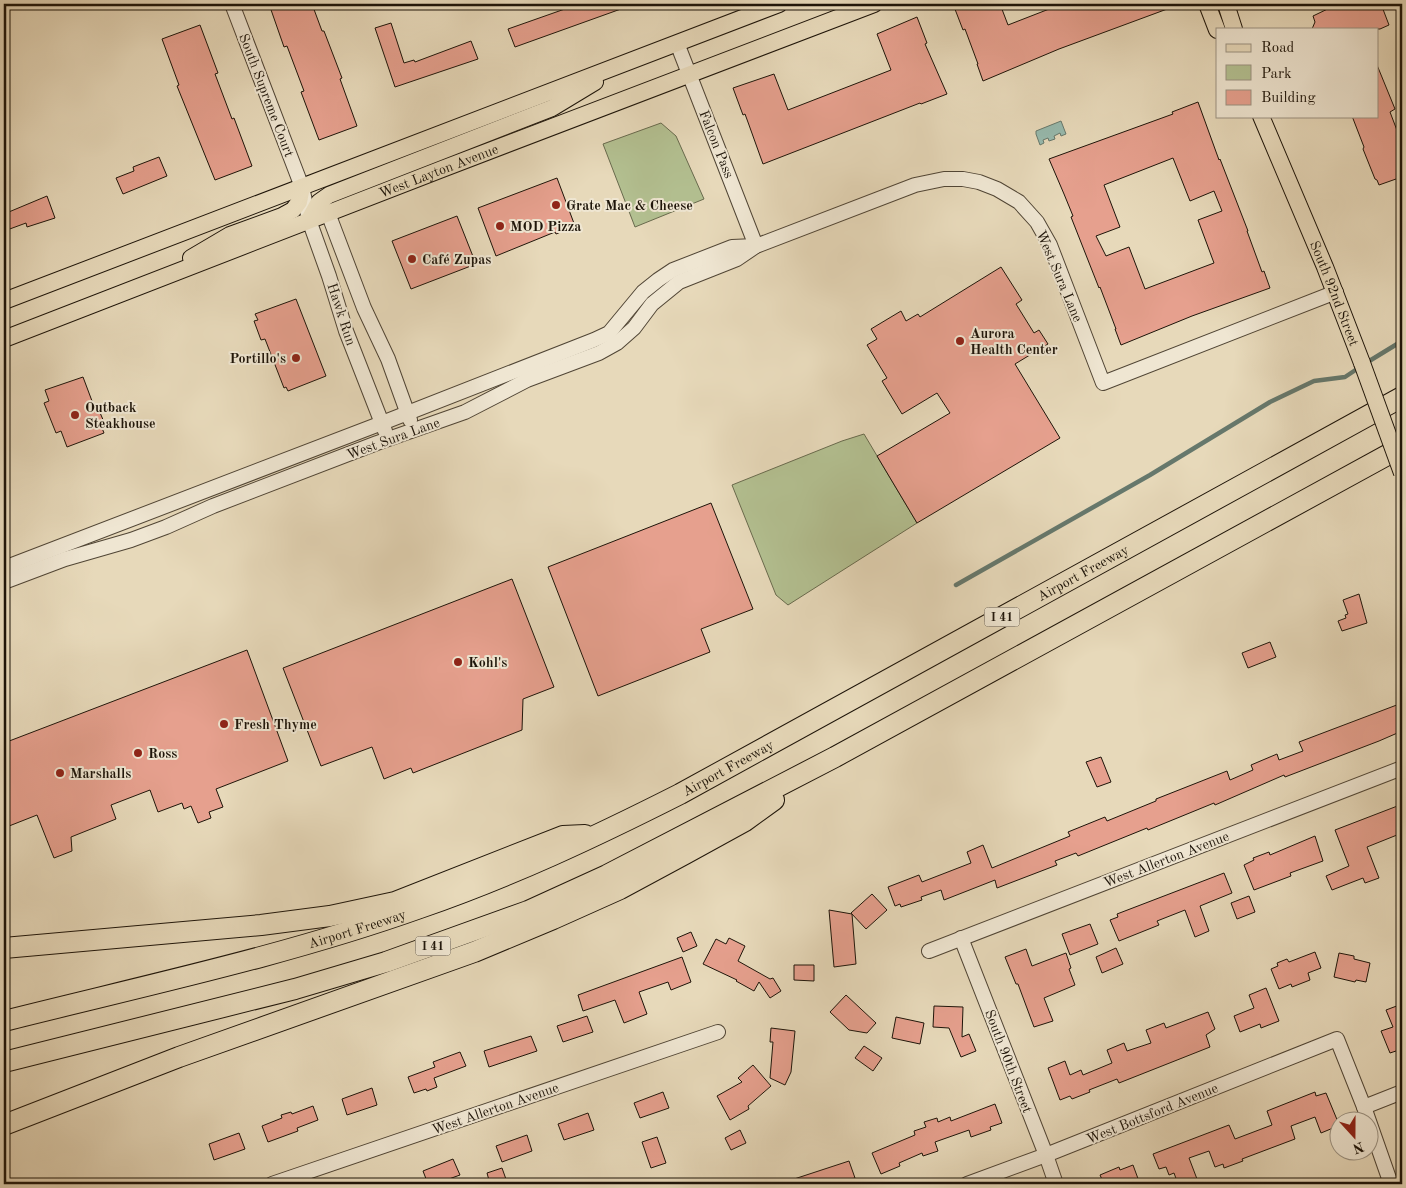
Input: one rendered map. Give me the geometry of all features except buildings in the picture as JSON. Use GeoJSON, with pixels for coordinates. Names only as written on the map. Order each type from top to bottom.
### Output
{"type":"FeatureCollection","features":[{"type":"Feature","properties":{"kind":"highway","name":"Airport Freeway"},"geometry":{"type":"LineString","coordinates":[[4,1021],[305,944],[420,909],[511,874],[599,834],[689,789],[1402,397]]}},
{"type":"Feature","properties":{"kind":"highway","name":"I 41"},"geometry":{"type":"LineString","coordinates":[[4,1062],[295,989],[386,962],[528,911],[607,875],[835,757],[1402,447]]}},
{"type":"Feature","properties":{"kind":"highway"},"geometry":{"type":"LineString","coordinates":[[4,1125],[179,1057],[474,952],[553,919],[620,889],[745,821],[835,757]]}},
{"type":"Feature","properties":{"kind":"highway"},"geometry":{"type":"LineString","coordinates":[[4,948],[261,925],[330,916],[395,902],[563,836],[599,834]]}},
{"type":"Feature","properties":{"kind":"main road"},"geometry":{"type":"LineString","coordinates":[[4,301],[779,4]]}},
{"type":"Feature","properties":{"kind":"main road","name":"West Layton Avenue"},"geometry":{"type":"LineString","coordinates":[[4,339],[309,220],[323,208],[874,4]]}},
{"type":"Feature","properties":{"kind":"main road"},"geometry":{"type":"LineString","coordinates":[[1207,4],[1216,28]]}},
{"type":"Feature","properties":{"kind":"main road"},"geometry":{"type":"LineString","coordinates":[[1226,4],[1234,28]]}},
{"type":"Feature","properties":{"kind":"main road"},"geometry":{"type":"LineString","coordinates":[[323,208],[329,195],[552,108],[627,62]]}},
{"type":"Feature","properties":{"kind":"main road","name":"South 92nd Street"},"geometry":{"type":"LineString","coordinates":[[1262,118],[1336,292],[1402,473]]}},
{"type":"Feature","properties":{"kind":"main road"},"geometry":{"type":"LineString","coordinates":[[152,281],[230,235],[282,216],[293,210],[299,202],[302,187]]}},
{"type":"Feature","properties":{"kind":"street","name":"South Supreme Court"},"geometry":{"type":"LineString","coordinates":[[232,4],[302,187]]}},
{"type":"Feature","properties":{"kind":"street","name":"Falcon Pass"},"geometry":{"type":"LineString","coordinates":[[677,43],[756,246]]}},
{"type":"Feature","properties":{"kind":"street","name":"West Sura Lane"},"geometry":{"type":"LineString","coordinates":[[4,582],[64,559],[131,540],[388,439],[464,412],[527,380],[599,353],[617,343],[634,328],[652,304],[679,282],[736,259],[756,246],[915,185],[944,179],[963,179],[979,182],[997,189],[1019,202],[1037,222],[1050,244],[1103,383],[1336,292]]}},
{"type":"Feature","properties":{"kind":"street"},"geometry":{"type":"LineString","coordinates":[[302,187],[323,208]]}},
{"type":"Feature","properties":{"kind":"street","name":"Hawk Run"},"geometry":{"type":"LineString","coordinates":[[302,187],[309,220],[346,331],[388,439]]}},
{"type":"Feature","properties":{"kind":"street","name":"Hawk Run"},"geometry":{"type":"LineString","coordinates":[[323,208],[364,308],[388,359],[414,430]]}},
{"type":"Feature","properties":{"kind":"street","name":"West Sura Lane"},"geometry":{"type":"LineString","coordinates":[[4,568],[594,340],[608,333],[643,292],[673,270],[732,247],[756,246]]}},
{"type":"Feature","properties":{"kind":"street","name":"West Allerton Avenue"},"geometry":{"type":"LineString","coordinates":[[929,951],[1402,768]]}},
{"type":"Feature","properties":{"kind":"street","name":"South 90th Street"},"geometry":{"type":"LineString","coordinates":[[961,938],[1056,1184]]}},
{"type":"Feature","properties":{"kind":"street","name":"West Allerton Avenue"},"geometry":{"type":"LineString","coordinates":[[272,1184],[718,1032]]}},
{"type":"Feature","properties":{"kind":"street","name":"West Bottsford Avenue"},"geometry":{"type":"LineString","coordinates":[[967,1184],[1046,1155],[1337,1039],[1364,1107]]}},
{"type":"Feature","properties":{"kind":"street"},"geometry":{"type":"LineString","coordinates":[[1391,1184],[1364,1107],[1402,1092]]}},
{"type":"Feature","properties":{"kind":"green space"},"geometry":{"type":"Polygon","coordinates":[[[661,123],[676,136],[704,199],[635,227],[603,144],[661,123]]]}},
{"type":"Feature","properties":{"kind":"green space"},"geometry":{"type":"Polygon","coordinates":[[[864,434],[917,523],[788,605],[776,595],[732,485],[864,434]]]}},
{"type":"Feature","properties":{"kind":"water"},"geometry":{"type":"Polygon","coordinates":[[[1061,121],[1066,134],[1061,136],[1060,133],[1054,136],[1055,139],[1049,141],[1048,138],[1043,140],[1044,143],[1040,145],[1036,131],[1061,121]]]}},
{"type":"Feature","properties":{"kind":"waterway"},"geometry":{"type":"LineString","coordinates":[[1366,363],[1402,341]]}},
{"type":"Feature","properties":{"kind":"waterway"},"geometry":{"type":"LineString","coordinates":[[956,585],[1150,475],[1270,402],[1314,381],[1345,377],[1360,367]]}},
{"type":"Feature","properties":{"kind":"place","name":"Grate Mac & Cheese"},"geometry":{"type":"Point","coordinates":[556,205]}},
{"type":"Feature","properties":{"kind":"place","name":"MOD Pizza"},"geometry":{"type":"Point","coordinates":[500,226]}},
{"type":"Feature","properties":{"kind":"place","name":"Café Zupas"},"geometry":{"type":"Point","coordinates":[412,259]}},
{"type":"Feature","properties":{"kind":"place","name":"Aurora Health Center"},"geometry":{"type":"Point","coordinates":[960,341]}},
{"type":"Feature","properties":{"kind":"place","name":"Portillo's"},"geometry":{"type":"Point","coordinates":[296,358]}},
{"type":"Feature","properties":{"kind":"place","name":"Outback Steakhouse"},"geometry":{"type":"Point","coordinates":[75,415]}},
{"type":"Feature","properties":{"kind":"place","name":"Kohl's"},"geometry":{"type":"Point","coordinates":[458,662]}},
{"type":"Feature","properties":{"kind":"place","name":"Fresh Thyme"},"geometry":{"type":"Point","coordinates":[224,724]}},
{"type":"Feature","properties":{"kind":"place","name":"Ross"},"geometry":{"type":"Point","coordinates":[138,753]}},
{"type":"Feature","properties":{"kind":"place","name":"Marshalls"},"geometry":{"type":"Point","coordinates":[60,773]}}]}
